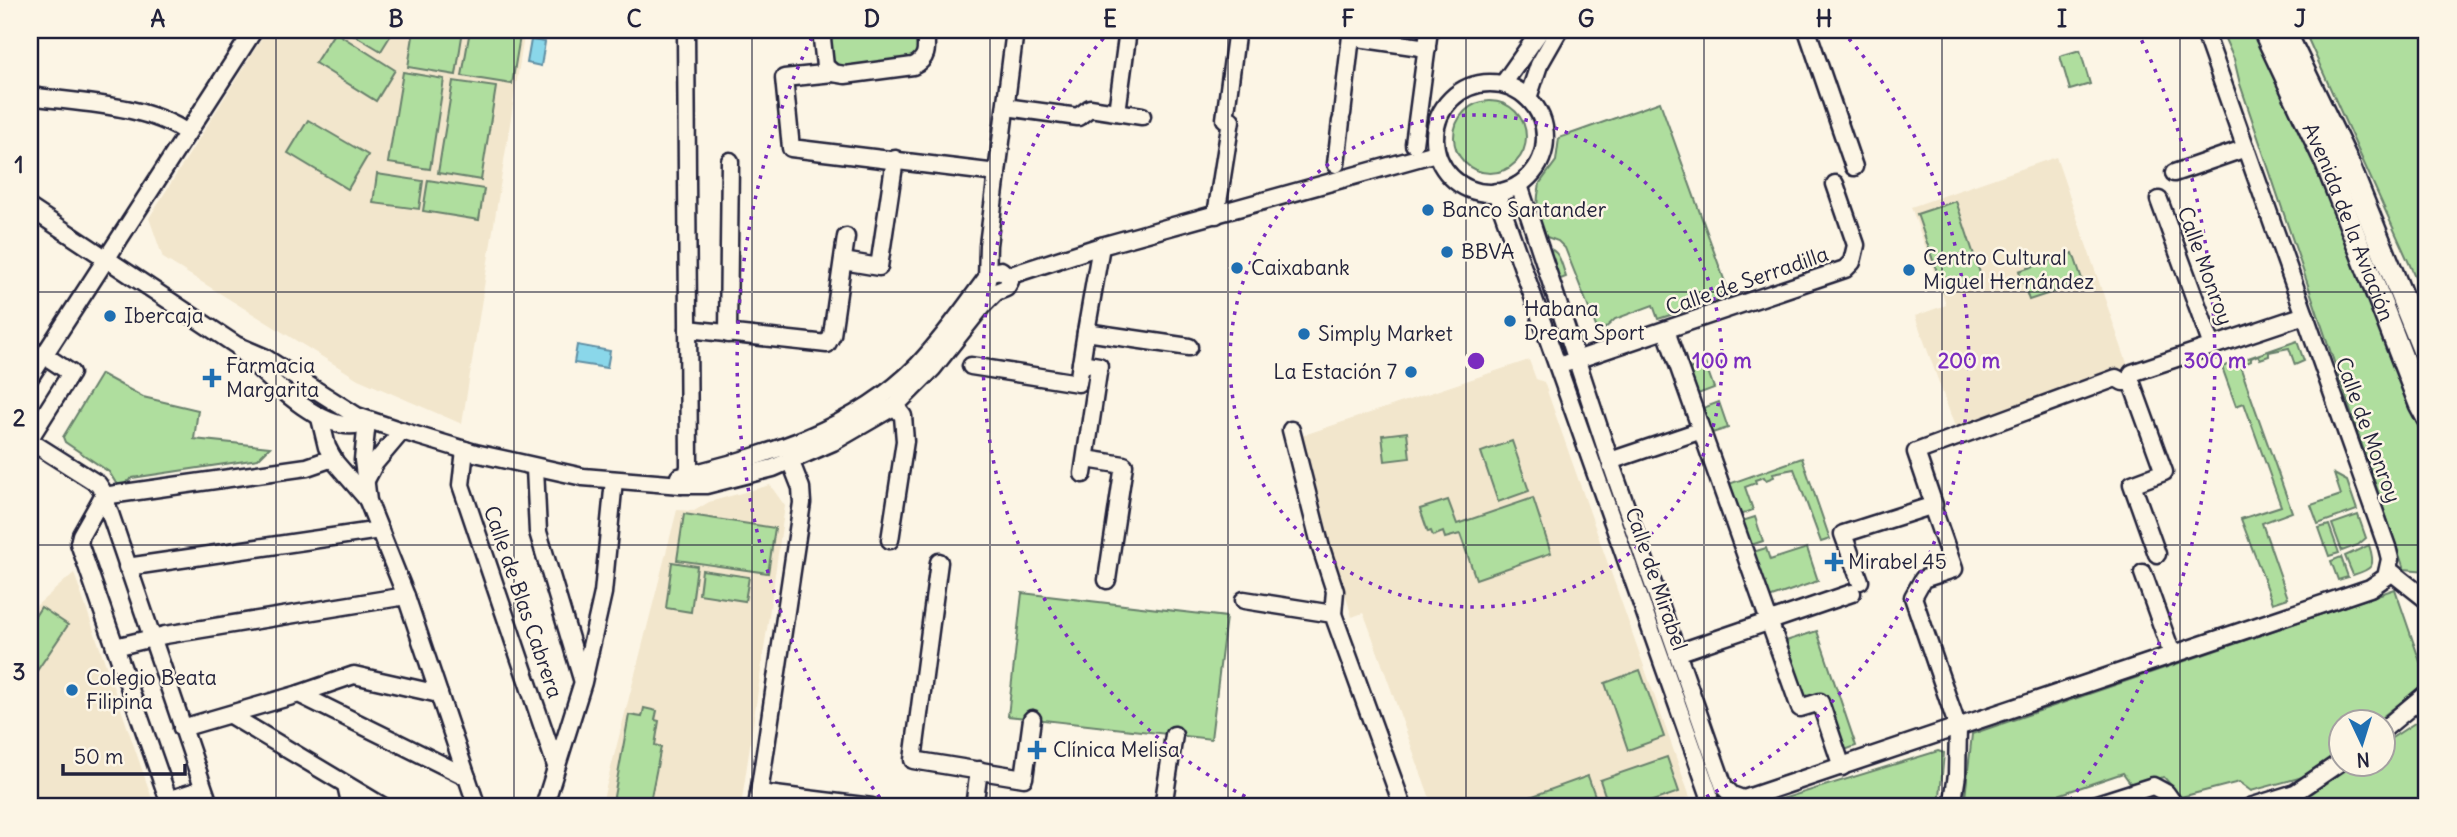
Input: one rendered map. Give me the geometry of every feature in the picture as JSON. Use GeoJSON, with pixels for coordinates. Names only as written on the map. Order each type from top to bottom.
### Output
{"type":"FeatureCollection","features":[{"type":"Feature","properties":{"kind":"main road","name":"Avenida de la Aviación"},"geometry":{"type":"LineString","coordinates":[[2263,30],[2326,162],[2427,417]]}},
{"type":"Feature","properties":{"kind":"main road","name":"Avenida de la Aviación"},"geometry":{"type":"LineString","coordinates":[[2284,30],[2347,161],[2427,359]]}},
{"type":"Feature","properties":{"kind":"street"},"geometry":{"type":"LineString","coordinates":[[684,480],[688,329],[686,30]]}},
{"type":"Feature","properties":{"kind":"street"},"geometry":{"type":"LineString","coordinates":[[821,30],[825,66],[833,74]]}},
{"type":"Feature","properties":{"kind":"street"},"geometry":{"type":"LineString","coordinates":[[925,30],[927,50],[921,62],[913,66],[845,75],[785,78],[790,148],[997,173]]}},
{"type":"Feature","properties":{"kind":"street"},"geometry":{"type":"LineString","coordinates":[[996,292],[988,285],[988,245],[1015,30]]}},
{"type":"Feature","properties":{"kind":"street"},"geometry":{"type":"LineString","coordinates":[[1117,112],[1128,30]]}},
{"type":"Feature","properties":{"kind":"street"},"geometry":{"type":"LineString","coordinates":[[1414,144],[1429,30]]}},
{"type":"Feature","properties":{"kind":"street"},"geometry":{"type":"LineString","coordinates":[[1503,84],[1541,30]]}},
{"type":"Feature","properties":{"kind":"street"},"geometry":{"type":"LineString","coordinates":[[1528,98],[1539,65],[1559,30]]}},
{"type":"Feature","properties":{"kind":"street"},"geometry":{"type":"LineString","coordinates":[[1807,30],[1854,167]]}},
{"type":"Feature","properties":{"kind":"street","name":"Calle de Monroy"},"geometry":{"type":"LineString","coordinates":[[2204,30],[2305,315],[2389,565]]}},
{"type":"Feature","properties":{"kind":"street"},"geometry":{"type":"LineString","coordinates":[[30,377],[105,257],[187,134],[250,31]]}},
{"type":"Feature","properties":{"kind":"street"},"geometry":{"type":"LineString","coordinates":[[1336,164],[1352,34],[1427,48]]}},
{"type":"Feature","properties":{"kind":"street"},"geometry":{"type":"LineString","coordinates":[[1216,215],[1231,120],[1225,119],[1236,36]]}},
{"type":"Feature","properties":{"kind":"street"},"geometry":{"type":"LineString","coordinates":[[1503,84],[1528,98],[1541,118],[1544,136],[1540,160],[1532,173],[1519,185],[1496,192],[1466,188],[1449,176],[1436,153],[1434,137],[1438,117],[1451,99],[1471,86],[1503,84]]}},
{"type":"Feature","properties":{"kind":"street"},"geometry":{"type":"LineString","coordinates":[[30,96],[150,114],[173,123],[187,134]]}},
{"type":"Feature","properties":{"kind":"street"},"geometry":{"type":"LineString","coordinates":[[1006,107],[1078,117],[1090,108],[1142,116]]}},
{"type":"Feature","properties":{"kind":"street"},"geometry":{"type":"LineString","coordinates":[[2174,173],[2246,148]]}},
{"type":"Feature","properties":{"kind":"street"},"geometry":{"type":"LineString","coordinates":[[684,480],[829,428],[858,414],[920,363],[991,272],[998,269],[1009,275],[1101,246],[1436,153]]}},
{"type":"Feature","properties":{"kind":"street"},"geometry":{"type":"LineString","coordinates":[[842,261],[879,267],[895,159]]}},
{"type":"Feature","properties":{"kind":"street"},"geometry":{"type":"LineString","coordinates":[[728,334],[730,161]]}},
{"type":"Feature","properties":{"kind":"street","name":"Calle de Serradilla"},"geometry":{"type":"LineString","coordinates":[[1576,360],[1845,269],[1852,262],[1856,244],[1835,184]]}},
{"type":"Feature","properties":{"kind":"street","name":"Calle de Mirabel"},"geometry":{"type":"LineString","coordinates":[[1519,185],[1610,461],[1724,787],[1742,800]]}},
{"type":"Feature","properties":{"kind":"street","name":"Calle de Mirabel"},"geometry":{"type":"LineString","coordinates":[[1496,192],[1709,794],[1708,807]]}},
{"type":"Feature","properties":{"kind":"street","name":"Calle Monroy"},"geometry":{"type":"LineString","coordinates":[[2160,200],[2212,346]]}},
{"type":"Feature","properties":{"kind":"street"},"geometry":{"type":"LineString","coordinates":[[30,208],[236,345],[281,388],[320,418],[352,426],[362,418]]}},
{"type":"Feature","properties":{"kind":"street"},"geometry":{"type":"LineString","coordinates":[[688,329],[827,344],[832,335],[846,237]]}},
{"type":"Feature","properties":{"kind":"street"},"geometry":{"type":"LineString","coordinates":[[971,366],[1078,383],[1101,246]]}},
{"type":"Feature","properties":{"kind":"street"},"geometry":{"type":"LineString","coordinates":[[236,345],[264,357],[362,418],[465,450],[535,468],[614,480],[651,483],[684,480],[718,482],[791,463],[895,405],[933,368],[983,305],[996,292],[1006,288],[1010,281],[1009,275]]}},
{"type":"Feature","properties":{"kind":"street"},"geometry":{"type":"LineString","coordinates":[[1952,807],[1957,775],[1958,728],[1913,597],[1923,579],[1954,569],[1916,452],[2116,378],[2123,383],[2212,346],[2305,315]]}},
{"type":"Feature","properties":{"kind":"street"},"geometry":{"type":"LineString","coordinates":[[1666,331],[1697,432],[1800,708],[1820,702],[1842,767]]}},
{"type":"Feature","properties":{"kind":"street"},"geometry":{"type":"LineString","coordinates":[[1086,332],[1189,346]]}},
{"type":"Feature","properties":{"kind":"street"},"geometry":{"type":"LineString","coordinates":[[44,355],[71,373],[30,439],[98,484],[210,807]]}},
{"type":"Feature","properties":{"kind":"street"},"geometry":{"type":"LineString","coordinates":[[1558,366],[1576,360]]}},
{"type":"Feature","properties":{"kind":"street"},"geometry":{"type":"LineString","coordinates":[[1081,363],[1099,366],[1085,466],[1124,465],[1107,580]]}},
{"type":"Feature","properties":{"kind":"street"},"geometry":{"type":"LineString","coordinates":[[2132,377],[2164,472],[2132,484],[2157,554]]}},
{"type":"Feature","properties":{"kind":"street"},"geometry":{"type":"LineString","coordinates":[[890,540],[905,441],[903,416],[895,405]]}},
{"type":"Feature","properties":{"kind":"street"},"geometry":{"type":"LineString","coordinates":[[320,418],[327,447],[333,458],[368,501]]}},
{"type":"Feature","properties":{"kind":"street"},"geometry":{"type":"LineString","coordinates":[[362,418],[368,501],[406,596],[477,807]]}},
{"type":"Feature","properties":{"kind":"street"},"geometry":{"type":"LineString","coordinates":[[829,428],[810,442],[791,451],[791,463],[801,488],[802,503],[758,800],[872,807]]}},
{"type":"Feature","properties":{"kind":"street"},"geometry":{"type":"LineString","coordinates":[[1291,430],[1321,548],[1335,591],[1333,614],[1403,807]]}},
{"type":"Feature","properties":{"kind":"street"},"geometry":{"type":"LineString","coordinates":[[365,483],[374,463],[402,431]]}},
{"type":"Feature","properties":{"kind":"street"},"geometry":{"type":"LineString","coordinates":[[1610,461],[1697,432]]}},
{"type":"Feature","properties":{"kind":"street","name":"Calle de Blas Cabrera"},"geometry":{"type":"LineString","coordinates":[[465,450],[461,485],[556,766]]}},
{"type":"Feature","properties":{"kind":"street"},"geometry":{"type":"LineString","coordinates":[[103,496],[307,467],[333,458]]}},
{"type":"Feature","properties":{"kind":"street","name":"Calle de Blas Cabrera"},"geometry":{"type":"LineString","coordinates":[[535,468],[538,532],[583,682]]}},
{"type":"Feature","properties":{"kind":"street","name":"Calle de Blas Cabrera"},"geometry":{"type":"LineString","coordinates":[[544,807],[583,682],[603,593],[614,480]]}},
{"type":"Feature","properties":{"kind":"street"},"geometry":{"type":"LineString","coordinates":[[103,496],[79,543],[169,804],[203,789]]}},
{"type":"Feature","properties":{"kind":"street","name":"Calle de Mirabel"},"geometry":{"type":"LineString","coordinates":[[1677,653],[1856,587],[1843,534],[1933,505]]}},
{"type":"Feature","properties":{"kind":"street"},"geometry":{"type":"LineString","coordinates":[[90,522],[100,519],[113,526]]}},
{"type":"Feature","properties":{"kind":"street"},"geometry":{"type":"LineString","coordinates":[[127,566],[380,530]]}},
{"type":"Feature","properties":{"kind":"street"},"geometry":{"type":"LineString","coordinates":[[939,562],[913,760],[1024,778],[1032,719]]}},
{"type":"Feature","properties":{"kind":"street"},"geometry":{"type":"LineString","coordinates":[[1720,807],[2370,588],[2383,581],[2389,565],[2427,600]]}},
{"type":"Feature","properties":{"kind":"street"},"geometry":{"type":"LineString","coordinates":[[2143,573],[2172,654]]}},
{"type":"Feature","properties":{"kind":"street"},"geometry":{"type":"LineString","coordinates":[[115,648],[151,638],[406,596]]}},
{"type":"Feature","properties":{"kind":"street"},"geometry":{"type":"LineString","coordinates":[[1244,600],[1333,614]]}},
{"type":"Feature","properties":{"kind":"street"},"geometry":{"type":"LineString","coordinates":[[182,728],[354,676],[439,694]]}},
{"type":"Feature","properties":{"kind":"street"},"geometry":{"type":"LineString","coordinates":[[2398,717],[2427,693]]}},
{"type":"Feature","properties":{"kind":"street"},"geometry":{"type":"LineString","coordinates":[[299,694],[467,777]]}},
{"type":"Feature","properties":{"kind":"street"},"geometry":{"type":"LineString","coordinates":[[230,715],[384,807]]}},
{"type":"Feature","properties":{"kind":"street"},"geometry":{"type":"LineString","coordinates":[[1163,807],[1174,735]]}},
{"type":"Feature","properties":{"kind":"street"},"geometry":{"type":"LineString","coordinates":[[974,807],[979,770]]}},
{"type":"Feature","properties":{"kind":"street"},"geometry":{"type":"LineString","coordinates":[[2273,807],[2328,771]]}},
{"type":"Feature","properties":{"kind":"street"},"geometry":{"type":"LineString","coordinates":[[346,785],[351,807]]}},
{"type":"Feature","properties":{"kind":"street"},"geometry":{"type":"LineString","coordinates":[[2087,807],[2153,786],[2166,793],[2176,807]]}},
{"type":"Feature","properties":{"kind":"street"},"geometry":{"type":"LineString","coordinates":[[2250,807],[2295,793]]}},
{"type":"Feature","properties":{"kind":"shaded area"},"geometry":{"type":"Polygon","coordinates":[[[267,30],[525,30],[462,424],[358,379],[163,258],[149,218],[267,30]]]}},
{"type":"Feature","properties":{"kind":"shaded area"},"geometry":{"type":"Polygon","coordinates":[[[2056,157],[2128,366],[1955,427],[1915,316],[1946,305],[1911,207],[2056,157]]]}},
{"type":"Feature","properties":{"kind":"shaded area"},"geometry":{"type":"Polygon","coordinates":[[[1529,360],[1536,379],[1544,382],[1690,797],[1662,807],[1433,807],[1367,622],[1363,613],[1352,617],[1298,437],[1529,360]]]}},
{"type":"Feature","properties":{"kind":"shaded area"},"geometry":{"type":"Polygon","coordinates":[[[770,485],[785,506],[741,807],[601,807],[677,510],[694,511],[709,502],[770,485]]]}},
{"type":"Feature","properties":{"kind":"shaded area","name":"Colegio Beata Filipina"},"geometry":{"type":"Polygon","coordinates":[[[74,573],[155,807],[30,807],[30,615],[36,606],[74,573]]]}},
{"type":"Feature","properties":{"kind":"green space"},"geometry":{"type":"Polygon","coordinates":[[[346,30],[394,30],[381,51],[346,30]]]}},
{"type":"Feature","properties":{"kind":"green space"},"geometry":{"type":"Polygon","coordinates":[[[414,30],[463,30],[456,75],[408,67],[414,30]]]}},
{"type":"Feature","properties":{"kind":"green space"},"geometry":{"type":"Polygon","coordinates":[[[470,30],[521,30],[512,84],[462,76],[470,30]]]}},
{"type":"Feature","properties":{"kind":"green space"},"geometry":{"type":"Polygon","coordinates":[[[826,30],[919,30],[922,52],[914,61],[844,70],[830,63],[826,30]]]}},
{"type":"Feature","properties":{"kind":"green space"},"geometry":{"type":"Polygon","coordinates":[[[2221,30],[2255,30],[2283,83],[2350,247],[2427,448],[2427,571],[2404,569],[2240,84],[2234,59],[2221,30]]]}},
{"type":"Feature","properties":{"kind":"green space"},"geometry":{"type":"Polygon","coordinates":[[[2304,30],[2427,30],[2427,303],[2304,30]]]}},
{"type":"Feature","properties":{"kind":"green space"},"geometry":{"type":"Polygon","coordinates":[[[335,32],[395,70],[376,101],[315,63],[335,32]]]}},
{"type":"Feature","properties":{"kind":"green space"},"geometry":{"type":"Polygon","coordinates":[[[2080,50],[2090,84],[2070,90],[2060,56],[2080,50]]]}},
{"type":"Feature","properties":{"kind":"green space"},"geometry":{"type":"Polygon","coordinates":[[[403,72],[444,79],[430,169],[388,163],[403,72]]]}},
{"type":"Feature","properties":{"kind":"green space"},"geometry":{"type":"Polygon","coordinates":[[[453,81],[496,87],[481,180],[438,173],[453,81]]]}},
{"type":"Feature","properties":{"kind":"green space"},"geometry":{"type":"Polygon","coordinates":[[[1490,101],[1510,107],[1520,117],[1526,137],[1520,157],[1510,167],[1490,173],[1470,167],[1460,157],[1454,137],[1460,117],[1470,107],[1490,101]]]}},
{"type":"Feature","properties":{"kind":"green space"},"geometry":{"type":"Polygon","coordinates":[[[1660,102],[1730,296],[1658,319],[1653,305],[1615,319],[1599,334],[1565,248],[1558,241],[1544,236],[1537,208],[1540,183],[1556,161],[1559,138],[1660,102]]]}},
{"type":"Feature","properties":{"kind":"green space"},"geometry":{"type":"Polygon","coordinates":[[[308,120],[368,155],[348,189],[288,153],[308,120]]]}},
{"type":"Feature","properties":{"kind":"green space"},"geometry":{"type":"Polygon","coordinates":[[[377,174],[423,181],[419,209],[373,203],[377,174]]]}},
{"type":"Feature","properties":{"kind":"green space"},"geometry":{"type":"Polygon","coordinates":[[[428,180],[484,189],[479,220],[423,211],[428,180]]]}},
{"type":"Feature","properties":{"kind":"green space"},"geometry":{"type":"Polygon","coordinates":[[[1956,201],[1982,279],[1944,292],[1917,214],[1956,201]]]}},
{"type":"Feature","properties":{"kind":"green space"},"geometry":{"type":"Polygon","coordinates":[[[1547,248],[1558,255],[1566,277],[1558,280],[1547,248]]]}},
{"type":"Feature","properties":{"kind":"green space"},"geometry":{"type":"Polygon","coordinates":[[[2073,253],[2083,282],[2029,300],[2019,271],[2073,253]]]}},
{"type":"Feature","properties":{"kind":"green space"},"geometry":{"type":"Polygon","coordinates":[[[2297,341],[2304,361],[2295,365],[2289,348],[2269,352],[2269,356],[2260,359],[2258,355],[2240,366],[2292,512],[2262,523],[2288,598],[2273,603],[2241,519],[2281,506],[2244,403],[2236,406],[2222,367],[2297,341]]]}},
{"type":"Feature","properties":{"kind":"green space"},"geometry":{"type":"Polygon","coordinates":[[[1705,363],[1714,388],[1698,394],[1689,369],[1705,363]]]}},
{"type":"Feature","properties":{"kind":"green space"},"geometry":{"type":"Polygon","coordinates":[[[101,374],[143,397],[198,410],[194,439],[270,447],[258,459],[132,478],[119,488],[109,472],[65,442],[63,437],[101,374]]]}},
{"type":"Feature","properties":{"kind":"green space"},"geometry":{"type":"Polygon","coordinates":[[[1719,402],[1728,428],[1712,433],[1703,408],[1719,402]]]}},
{"type":"Feature","properties":{"kind":"green space"},"geometry":{"type":"Polygon","coordinates":[[[1407,432],[1410,458],[1385,461],[1382,435],[1407,432]]]}},
{"type":"Feature","properties":{"kind":"green space"},"geometry":{"type":"Polygon","coordinates":[[[1512,441],[1529,491],[1498,502],[1481,452],[1512,441]]]}},
{"type":"Feature","properties":{"kind":"green space"},"geometry":{"type":"Polygon","coordinates":[[[1802,458],[1830,539],[1821,542],[1794,469],[1773,473],[1774,477],[1755,480],[1756,483],[1745,487],[1753,510],[1737,516],[1726,485],[1802,458]]]}},
{"type":"Feature","properties":{"kind":"green space"},"geometry":{"type":"Polygon","coordinates":[[[2334,474],[2347,481],[2357,510],[2318,524],[2311,505],[2341,495],[2334,474]]]}},
{"type":"Feature","properties":{"kind":"green space"},"geometry":{"type":"Polygon","coordinates":[[[1533,498],[1551,553],[1476,579],[1460,534],[1445,538],[1443,532],[1433,536],[1431,531],[1428,532],[1420,509],[1448,500],[1457,524],[1533,498]]]}},
{"type":"Feature","properties":{"kind":"green space"},"geometry":{"type":"Polygon","coordinates":[[[684,514],[775,528],[768,573],[677,560],[684,514]]]}},
{"type":"Feature","properties":{"kind":"green space"},"geometry":{"type":"Polygon","coordinates":[[[2358,515],[2366,538],[2358,545],[2342,551],[2332,524],[2358,515]]]}},
{"type":"Feature","properties":{"kind":"green space"},"geometry":{"type":"Polygon","coordinates":[[[1755,517],[1763,541],[1751,545],[1739,522],[1755,517]]]}},
{"type":"Feature","properties":{"kind":"green space"},"geometry":{"type":"Polygon","coordinates":[[[2329,525],[2339,553],[2329,556],[2319,528],[2329,525]]]}},
{"type":"Feature","properties":{"kind":"green space"},"geometry":{"type":"Polygon","coordinates":[[[2369,545],[2371,566],[2353,575],[2345,556],[2369,545]]]}},
{"type":"Feature","properties":{"kind":"green space"},"geometry":{"type":"Polygon","coordinates":[[[1766,548],[1770,560],[1807,548],[1818,581],[1766,599],[1750,553],[1766,548]]]}},
{"type":"Feature","properties":{"kind":"green space"},"geometry":{"type":"Polygon","coordinates":[[[2341,557],[2348,577],[2338,580],[2331,561],[2341,557]]]}},
{"type":"Feature","properties":{"kind":"green space"},"geometry":{"type":"Polygon","coordinates":[[[672,562],[697,566],[691,612],[666,608],[672,562]]]}},
{"type":"Feature","properties":{"kind":"green space"},"geometry":{"type":"Polygon","coordinates":[[[702,570],[749,577],[745,601],[699,594],[702,570]]]}},
{"type":"Feature","properties":{"kind":"green space"},"geometry":{"type":"Polygon","coordinates":[[[2395,589],[2427,682],[2394,708],[2328,708],[2328,760],[2310,775],[2251,791],[2239,782],[2181,797],[2164,777],[2131,784],[2123,773],[2023,807],[1964,807],[1972,734],[2395,589]]]}},
{"type":"Feature","properties":{"kind":"green space"},"geometry":{"type":"Polygon","coordinates":[[[1022,593],[1226,617],[1211,739],[1008,716],[1022,593]]]}},
{"type":"Feature","properties":{"kind":"green space"},"geometry":{"type":"Polygon","coordinates":[[[41,607],[68,625],[30,681],[30,624],[41,607]]]}},
{"type":"Feature","properties":{"kind":"green space"},"geometry":{"type":"Polygon","coordinates":[[[1817,631],[1856,746],[1839,752],[1821,698],[1801,705],[1780,643],[1817,631]]]}},
{"type":"Feature","properties":{"kind":"green space"},"geometry":{"type":"Polygon","coordinates":[[[1640,670],[1664,737],[1628,750],[1605,683],[1640,670]]]}},
{"type":"Feature","properties":{"kind":"green space"},"geometry":{"type":"Polygon","coordinates":[[[644,708],[657,711],[655,720],[659,721],[655,745],[661,747],[649,807],[613,802],[629,715],[642,717],[644,708]]]}},
{"type":"Feature","properties":{"kind":"green space"},"geometry":{"type":"Polygon","coordinates":[[[2427,715],[2427,807],[2285,807],[2331,778],[2398,778],[2398,734],[2427,715]]]}},
{"type":"Feature","properties":{"kind":"green space"},"geometry":{"type":"Polygon","coordinates":[[[1938,751],[1944,753],[1939,807],[1756,807],[1938,751]]]}},
{"type":"Feature","properties":{"kind":"green space"},"geometry":{"type":"Polygon","coordinates":[[[1667,757],[1679,792],[1635,807],[1609,807],[1600,780],[1667,757]]]}},
{"type":"Feature","properties":{"kind":"green space"},"geometry":{"type":"Polygon","coordinates":[[[1588,776],[1599,807],[1502,807],[1588,776]]]}},
{"type":"Feature","properties":{"kind":"water"},"geometry":{"type":"Polygon","coordinates":[[[531,40],[545,42],[541,66],[527,63],[531,40]]]}},
{"type":"Feature","properties":{"kind":"water"},"geometry":{"type":"Polygon","coordinates":[[[577,345],[610,351],[607,368],[574,363],[577,345]]]}},
{"type":"Feature","properties":{"kind":"place","name":"Banco Santander"},"geometry":{"type":"Point","coordinates":[1428,210]}},
{"type":"Feature","properties":{"kind":"place","name":"BBVA"},"geometry":{"type":"Point","coordinates":[1447,252]}},
{"type":"Feature","properties":{"kind":"place","name":"Caixabank"},"geometry":{"type":"Point","coordinates":[1237,268]}},
{"type":"Feature","properties":{"kind":"place","name":"Centro Cultural Miguel Hernández"},"geometry":{"type":"Point","coordinates":[1909,270]}},
{"type":"Feature","properties":{"kind":"place","name":"Ibercaja"},"geometry":{"type":"Point","coordinates":[110,316]}},
{"type":"Feature","properties":{"kind":"place","name":"Habana Dream Sport"},"geometry":{"type":"Point","coordinates":[1510,321]}},
{"type":"Feature","properties":{"kind":"place","name":"Simply Market"},"geometry":{"type":"Point","coordinates":[1304,334]}},
{"type":"Feature","properties":{"kind":"place","name":"La Estación 7"},"geometry":{"type":"Point","coordinates":[1411,372]}},
{"type":"Feature","properties":{"kind":"place","name":"Farmacia Margarita"},"geometry":{"type":"Point","coordinates":[212,378]}},
{"type":"Feature","properties":{"kind":"place","name":"Mirabel 45"},"geometry":{"type":"Point","coordinates":[1834,562]}},
{"type":"Feature","properties":{"kind":"place","name":"Colegio Beata Filipina"},"geometry":{"type":"Point","coordinates":[72,690]}},
{"type":"Feature","properties":{"kind":"place","name":"Clínica Melisa"},"geometry":{"type":"Point","coordinates":[1037,750]}}]}
